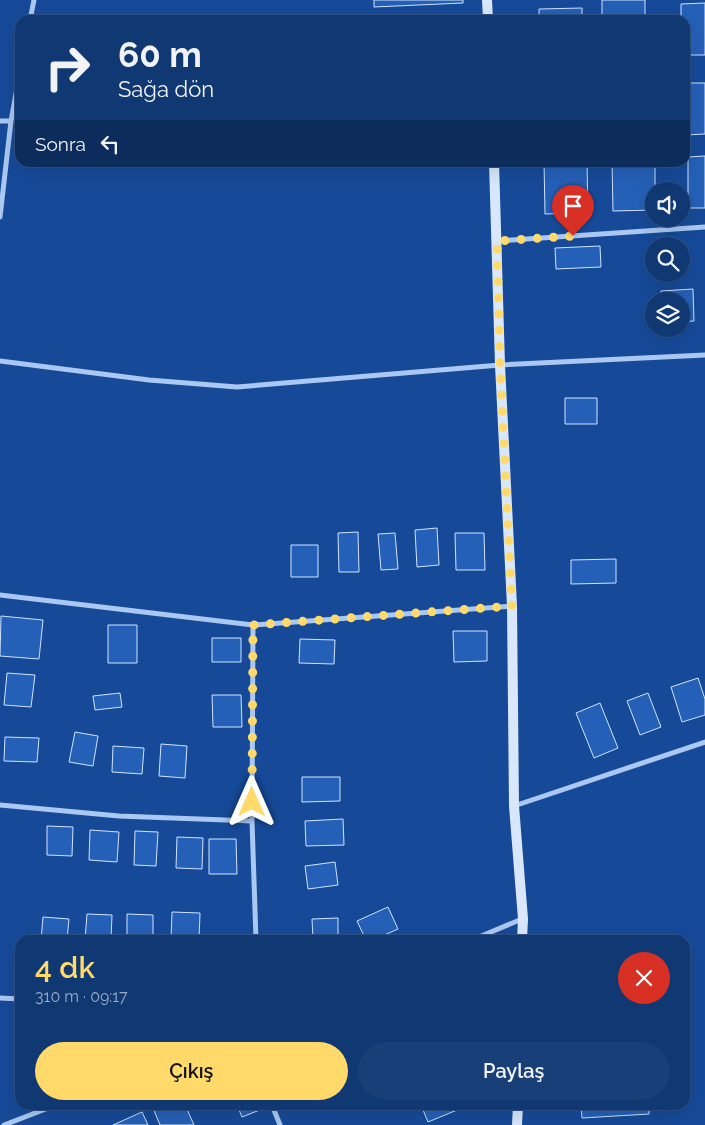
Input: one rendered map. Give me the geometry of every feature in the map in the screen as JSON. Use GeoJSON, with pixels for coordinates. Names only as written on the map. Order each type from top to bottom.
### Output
{"type":"FeatureCollection","features":[{"type":"Feature","properties":{"kind":"street"},"geometry":{"type":"LineString","coordinates":[[31,15],[34,0]]}},
{"type":"Feature","properties":{"kind":"street"},"geometry":{"type":"LineString","coordinates":[[487,0],[488,15]]}},
{"type":"Feature","properties":{"kind":"street"},"geometry":{"type":"LineString","coordinates":[[0,217],[15,99]]}},
{"type":"Feature","properties":{"kind":"street"},"geometry":{"type":"LineString","coordinates":[[0,121],[11,121]]}},
{"type":"Feature","properties":{"kind":"street"},"geometry":{"type":"LineString","coordinates":[[494,167],[500,365],[512,606],[514,806],[523,919],[522,935]]}},
{"type":"Feature","properties":{"kind":"street"},"geometry":{"type":"LineString","coordinates":[[497,241],[705,227]]}},
{"type":"Feature","properties":{"kind":"street"},"geometry":{"type":"LineString","coordinates":[[0,361],[150,380],[237,387],[500,365],[705,355]]}},
{"type":"Feature","properties":{"kind":"street"},"geometry":{"type":"LineString","coordinates":[[0,595],[253,625],[512,606]]}},
{"type":"Feature","properties":{"kind":"street"},"geometry":{"type":"LineString","coordinates":[[253,625],[252,821],[256,935]]}},
{"type":"Feature","properties":{"kind":"street"},"geometry":{"type":"LineString","coordinates":[[514,806],[705,742]]}},
{"type":"Feature","properties":{"kind":"street"},"geometry":{"type":"LineString","coordinates":[[0,804],[120,816],[252,821]]}},
{"type":"Feature","properties":{"kind":"street"},"geometry":{"type":"LineString","coordinates":[[484,935],[523,919]]}},
{"type":"Feature","properties":{"kind":"street"},"geometry":{"type":"LineString","coordinates":[[0,998],[15,999]]}},
{"type":"Feature","properties":{"kind":"street"},"geometry":{"type":"LineString","coordinates":[[4,1125],[43,1110]]}},
{"type":"Feature","properties":{"kind":"street"},"geometry":{"type":"LineString","coordinates":[[274,1110],[280,1125]]}},
{"type":"Feature","properties":{"kind":"street"},"geometry":{"type":"LineString","coordinates":[[517,1125],[518,1110]]}},
{"type":"Feature","properties":{"kind":"building"},"geometry":{"type":"Polygon","coordinates":[[[374,0],[463,0],[463,3],[374,7],[374,0]]]}},
{"type":"Feature","properties":{"kind":"building"},"geometry":{"type":"Polygon","coordinates":[[[602,0],[645,0],[645,15],[602,15],[602,0]]]}},
{"type":"Feature","properties":{"kind":"building"},"geometry":{"type":"Polygon","coordinates":[[[705,3],[705,55],[690,55],[690,15],[681,15],[681,4],[705,3]]]}},
{"type":"Feature","properties":{"kind":"building"},"geometry":{"type":"Polygon","coordinates":[[[582,8],[582,15],[539,15],[539,9],[582,8]]]}},
{"type":"Feature","properties":{"kind":"building"},"geometry":{"type":"Polygon","coordinates":[[[690,83],[705,83],[705,134],[690,135],[690,83]]]}},
{"type":"Feature","properties":{"kind":"building"},"geometry":{"type":"Polygon","coordinates":[[[705,156],[705,208],[690,208],[688,167],[690,167],[690,157],[705,156]]]}},
{"type":"Feature","properties":{"kind":"building"},"geometry":{"type":"Polygon","coordinates":[[[544,167],[587,167],[588,213],[545,214],[544,167]]]}},
{"type":"Feature","properties":{"kind":"building"},"geometry":{"type":"Polygon","coordinates":[[[612,167],[655,167],[655,182],[645,182],[645,210],[613,211],[612,167]]]}},
{"type":"Feature","properties":{"kind":"building"},"geometry":{"type":"Polygon","coordinates":[[[600,246],[601,267],[556,269],[555,248],[600,246]]]}},
{"type":"Feature","properties":{"kind":"building"},"geometry":{"type":"Polygon","coordinates":[[[693,289],[694,321],[690,321],[690,292],[661,291],[693,289]]]}},
{"type":"Feature","properties":{"kind":"building"},"geometry":{"type":"Polygon","coordinates":[[[565,398],[597,398],[597,424],[565,424],[565,398]]]}},
{"type":"Feature","properties":{"kind":"building"},"geometry":{"type":"Polygon","coordinates":[[[437,528],[439,565],[417,567],[415,530],[437,528]]]}},
{"type":"Feature","properties":{"kind":"building"},"geometry":{"type":"Polygon","coordinates":[[[358,532],[359,572],[339,572],[338,533],[358,532]]]}},
{"type":"Feature","properties":{"kind":"building"},"geometry":{"type":"Polygon","coordinates":[[[395,533],[398,569],[381,570],[378,534],[395,533]]]}},
{"type":"Feature","properties":{"kind":"building"},"geometry":{"type":"Polygon","coordinates":[[[455,533],[484,533],[485,570],[456,570],[455,533]]]}},
{"type":"Feature","properties":{"kind":"building"},"geometry":{"type":"Polygon","coordinates":[[[291,545],[318,545],[318,577],[291,577],[291,545]]]}},
{"type":"Feature","properties":{"kind":"building"},"geometry":{"type":"Polygon","coordinates":[[[616,559],[616,583],[571,584],[571,560],[616,559]]]}},
{"type":"Feature","properties":{"kind":"building"},"geometry":{"type":"Polygon","coordinates":[[[1,616],[43,620],[39,659],[0,656],[1,616]]]}},
{"type":"Feature","properties":{"kind":"building"},"geometry":{"type":"Polygon","coordinates":[[[108,625],[137,625],[137,663],[108,663],[108,625]]]}},
{"type":"Feature","properties":{"kind":"building"},"geometry":{"type":"Polygon","coordinates":[[[453,631],[487,631],[487,661],[454,662],[453,631]]]}},
{"type":"Feature","properties":{"kind":"building"},"geometry":{"type":"Polygon","coordinates":[[[212,638],[241,638],[241,662],[212,662],[212,638]]]}},
{"type":"Feature","properties":{"kind":"building"},"geometry":{"type":"Polygon","coordinates":[[[300,639],[335,640],[334,664],[299,663],[300,639]]]}},
{"type":"Feature","properties":{"kind":"building"},"geometry":{"type":"Polygon","coordinates":[[[7,673],[35,675],[31,707],[4,705],[7,673]]]}},
{"type":"Feature","properties":{"kind":"building"},"geometry":{"type":"Polygon","coordinates":[[[698,678],[705,699],[705,715],[682,722],[671,687],[698,678]]]}},
{"type":"Feature","properties":{"kind":"building"},"geometry":{"type":"Polygon","coordinates":[[[120,693],[122,707],[95,710],[93,696],[120,693]]]}},
{"type":"Feature","properties":{"kind":"building"},"geometry":{"type":"Polygon","coordinates":[[[648,693],[661,727],[640,735],[627,701],[648,693]]]}},
{"type":"Feature","properties":{"kind":"building"},"geometry":{"type":"Polygon","coordinates":[[[212,695],[241,695],[242,727],[213,727],[212,695]]]}},
{"type":"Feature","properties":{"kind":"building"},"geometry":{"type":"Polygon","coordinates":[[[600,703],[618,748],[594,758],[576,713],[600,703]]]}},
{"type":"Feature","properties":{"kind":"building"},"geometry":{"type":"Polygon","coordinates":[[[75,732],[98,736],[93,766],[69,762],[75,732]]]}},
{"type":"Feature","properties":{"kind":"building"},"geometry":{"type":"Polygon","coordinates":[[[5,737],[39,738],[37,762],[4,761],[5,737]]]}},
{"type":"Feature","properties":{"kind":"building"},"geometry":{"type":"Polygon","coordinates":[[[161,744],[187,746],[185,778],[159,776],[161,744]]]}},
{"type":"Feature","properties":{"kind":"building"},"geometry":{"type":"Polygon","coordinates":[[[113,746],[144,748],[142,774],[112,772],[113,746]]]}},
{"type":"Feature","properties":{"kind":"building"},"geometry":{"type":"Polygon","coordinates":[[[302,777],[340,777],[340,801],[302,802],[302,777]]]}},
{"type":"Feature","properties":{"kind":"building"},"geometry":{"type":"Polygon","coordinates":[[[343,819],[344,845],[306,846],[305,821],[343,819]]]}},
{"type":"Feature","properties":{"kind":"building"},"geometry":{"type":"Polygon","coordinates":[[[47,826],[73,827],[72,856],[47,855],[47,826]]]}},
{"type":"Feature","properties":{"kind":"building"},"geometry":{"type":"Polygon","coordinates":[[[90,830],[119,832],[117,862],[89,860],[90,830]]]}},
{"type":"Feature","properties":{"kind":"building"},"geometry":{"type":"Polygon","coordinates":[[[135,831],[158,832],[156,866],[134,865],[135,831]]]}},
{"type":"Feature","properties":{"kind":"building"},"geometry":{"type":"Polygon","coordinates":[[[177,837],[203,838],[202,869],[176,868],[177,837]]]}},
{"type":"Feature","properties":{"kind":"building"},"geometry":{"type":"Polygon","coordinates":[[[209,839],[236,839],[237,874],[209,874],[209,839]]]}},
{"type":"Feature","properties":{"kind":"building"},"geometry":{"type":"Polygon","coordinates":[[[335,862],[338,885],[308,889],[305,866],[335,862]]]}},
{"type":"Feature","properties":{"kind":"building"},"geometry":{"type":"Polygon","coordinates":[[[388,907],[398,929],[384,935],[364,935],[357,921],[388,907]]]}},
{"type":"Feature","properties":{"kind":"building"},"geometry":{"type":"Polygon","coordinates":[[[172,912],[200,913],[199,935],[171,935],[172,912]]]}},
{"type":"Feature","properties":{"kind":"building"},"geometry":{"type":"Polygon","coordinates":[[[87,914],[112,915],[111,935],[85,935],[87,914]]]}},
{"type":"Feature","properties":{"kind":"building"},"geometry":{"type":"Polygon","coordinates":[[[127,914],[153,915],[153,935],[127,935],[127,914]]]}},
{"type":"Feature","properties":{"kind":"building"},"geometry":{"type":"Polygon","coordinates":[[[43,917],[69,919],[67,935],[41,935],[43,917]]]}},
{"type":"Feature","properties":{"kind":"building"},"geometry":{"type":"Polygon","coordinates":[[[338,918],[338,935],[313,935],[312,919],[338,918]]]}},
{"type":"Feature","properties":{"kind":"building"},"geometry":{"type":"Polygon","coordinates":[[[154,1110],[187,1110],[194,1125],[160,1125],[154,1110]]]}},
{"type":"Feature","properties":{"kind":"building"},"geometry":{"type":"Polygon","coordinates":[[[239,1110],[260,1110],[242,1117],[239,1110]]]}},
{"type":"Feature","properties":{"kind":"building"},"geometry":{"type":"Polygon","coordinates":[[[423,1110],[457,1110],[428,1122],[423,1110]]]}},
{"type":"Feature","properties":{"kind":"building"},"geometry":{"type":"Polygon","coordinates":[[[581,1110],[649,1110],[649,1114],[582,1118],[581,1110]]]}},
{"type":"Feature","properties":{"kind":"building"},"geometry":{"type":"Polygon","coordinates":[[[142,1112],[148,1125],[113,1125],[142,1112]]]}},
{"type":"Feature","properties":{"kind":"route"},"geometry":{"type":"LineString","coordinates":[[252,802],[253,625],[512,606],[500,365],[497,241],[573,236]]}}]}
